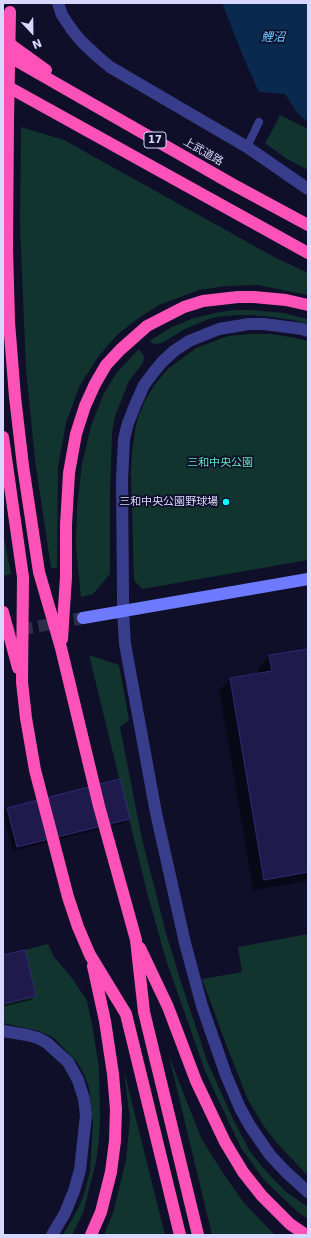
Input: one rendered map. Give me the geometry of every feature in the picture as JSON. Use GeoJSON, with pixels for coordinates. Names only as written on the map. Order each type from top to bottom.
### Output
{"type":"FeatureCollection","features":[{"type":"Feature","properties":{"kind":"highway"},"geometry":{"type":"LineString","coordinates":[[10,8],[7,247],[9,322],[15,397],[23,466],[39,572],[61,648],[99,806],[136,940],[144,1012],[198,1235]]}},
{"type":"Feature","properties":{"kind":"highway"},"geometry":{"type":"LineString","coordinates":[[3,39],[97,107]]}},
{"type":"Feature","properties":{"kind":"highway","name":"上武道路"},"geometry":{"type":"LineString","coordinates":[[3,53],[232,184],[308,225]]}},
{"type":"Feature","properties":{"kind":"highway","name":"17"},"geometry":{"type":"LineString","coordinates":[[3,84],[78,127],[308,253]]}},
{"type":"Feature","properties":{"kind":"highway"},"geometry":{"type":"LineString","coordinates":[[61,648],[66,577],[66,525],[69,473],[76,434],[85,406],[95,384],[106,366],[120,350],[147,326],[184,307],[203,301],[238,297],[286,300],[308,305]]}},
{"type":"Feature","properties":{"kind":"highway"},"geometry":{"type":"LineString","coordinates":[[3,437],[23,577],[22,682],[26,718],[35,770],[68,897],[78,927],[90,955],[126,1014],[180,1235]]}},
{"type":"Feature","properties":{"kind":"highway"},"geometry":{"type":"LineString","coordinates":[[3,612],[22,682]]}},
{"type":"Feature","properties":{"kind":"highway"},"geometry":{"type":"LineString","coordinates":[[136,940],[168,1007],[196,1081],[224,1142],[243,1172],[262,1196],[290,1224],[306,1235]]}},
{"type":"Feature","properties":{"kind":"highway"},"geometry":{"type":"LineString","coordinates":[[90,955],[105,1021],[114,1074],[116,1109],[115,1141],[111,1172],[101,1212],[91,1235]]}},
{"type":"Feature","properties":{"kind":"street"},"geometry":{"type":"LineString","coordinates":[[58,3],[62,15],[68,25],[81,41],[110,67],[247,147],[308,189]]}},
{"type":"Feature","properties":{"kind":"street"},"geometry":{"type":"LineString","coordinates":[[308,331],[264,324],[249,324],[219,329],[189,342],[174,351],[162,362],[144,385],[128,423],[124,439],[122,480],[123,628],[156,812],[185,943],[202,1006],[226,1075],[240,1108],[250,1126],[270,1155],[308,1192]]}},
{"type":"Feature","properties":{"kind":"street"},"geometry":{"type":"LineString","coordinates":[[83,618],[308,578]]}},
{"type":"Feature","properties":{"kind":"street"},"geometry":{"type":"LineString","coordinates":[[3,1031],[27,1035],[38,1038],[47,1043],[68,1062],[78,1080],[84,1099],[86,1116],[80,1170],[74,1191],[65,1213],[52,1235]]}},
{"type":"Feature","properties":{"kind":"lane"},"geometry":{"type":"LineString","coordinates":[[247,147],[259,122]]}},
{"type":"Feature","properties":{"kind":"green space"},"geometry":{"type":"Polygon","coordinates":[[[280,115],[308,129],[308,170],[287,159],[265,143],[280,115]]]}},
{"type":"Feature","properties":{"kind":"green space"},"geometry":{"type":"Polygon","coordinates":[[[21,127],[64,140],[276,258],[308,273],[308,295],[257,285],[226,286],[199,290],[159,305],[137,319],[117,335],[98,357],[79,387],[66,423],[58,467],[57,568],[51,568],[35,460],[26,369],[20,226],[21,127]]]}},
{"type":"Feature","properties":{"kind":"green space"},"geometry":{"type":"Polygon","coordinates":[[[236,310],[283,313],[308,319],[308,324],[293,320],[252,315],[217,317],[181,331],[162,343],[154,344],[149,341],[172,327],[194,318],[236,310]]]}},
{"type":"Feature","properties":{"kind":"green space","name":"三和中央公園野球場"},"geometry":{"type":"Polygon","coordinates":[[[271,334],[308,341],[308,560],[142,589],[134,580],[131,474],[132,452],[138,417],[155,384],[168,369],[196,348],[228,336],[271,334]]]}},
{"type":"Feature","properties":{"kind":"green space"},"geometry":{"type":"Polygon","coordinates":[[[139,349],[144,356],[143,363],[129,381],[115,416],[112,433],[110,574],[93,594],[81,597],[76,546],[77,507],[82,464],[91,426],[103,395],[117,372],[139,349]]]}},
{"type":"Feature","properties":{"kind":"green space"},"geometry":{"type":"Polygon","coordinates":[[[3,533],[11,574],[3,576],[3,533]]]}},
{"type":"Feature","properties":{"kind":"green space"},"geometry":{"type":"Polygon","coordinates":[[[89,655],[119,665],[129,720],[120,727],[142,839],[166,933],[207,1061],[231,1115],[249,1150],[263,1168],[286,1192],[308,1207],[308,1219],[299,1213],[265,1181],[241,1148],[205,1071],[166,960],[147,892],[89,655]]]}},
{"type":"Feature","properties":{"kind":"green space"},"geometry":{"type":"Polygon","coordinates":[[[308,934],[308,1176],[277,1143],[263,1125],[248,1100],[202,979],[242,972],[238,947],[308,934]]]}},
{"type":"Feature","properties":{"kind":"green space"},"geometry":{"type":"Polygon","coordinates":[[[48,944],[54,957],[72,978],[87,1001],[99,1068],[100,1118],[96,1162],[83,1213],[72,1235],[63,1235],[79,1207],[90,1171],[93,1124],[89,1087],[77,1062],[54,1038],[39,1031],[3,1023],[3,1004],[36,996],[25,950],[48,944]]]}},
{"type":"Feature","properties":{"kind":"green space"},"geometry":{"type":"Polygon","coordinates":[[[169,1056],[201,1138],[244,1203],[275,1235],[212,1235],[169,1056]]]}},
{"type":"Feature","properties":{"kind":"green space"},"geometry":{"type":"Polygon","coordinates":[[[124,1071],[165,1235],[104,1235],[113,1213],[126,1160],[130,1119],[124,1071]]]}},
{"type":"Feature","properties":{"kind":"water","name":"鯉沼"},"geometry":{"type":"Polygon","coordinates":[[[222,3],[308,3],[308,122],[298,114],[285,94],[259,92],[222,3]]]}},
{"type":"Feature","properties":{"kind":"building"},"geometry":{"type":"Polygon","coordinates":[[[308,649],[308,872],[264,880],[230,678],[272,671],[269,655],[308,649]]]}},
{"type":"Feature","properties":{"kind":"building"},"geometry":{"type":"Polygon","coordinates":[[[120,779],[130,819],[17,847],[7,808],[120,779]]]}},
{"type":"Feature","properties":{"kind":"building"},"geometry":{"type":"Polygon","coordinates":[[[25,950],[36,996],[3,1004],[3,955],[25,950]]]}},
{"type":"Feature","properties":{"kind":"tunnel"},"geometry":{"type":"LineString","coordinates":[[3,633],[83,618]]}},
{"type":"Feature","properties":{"kind":"place","name":"三和中央公園野球場"},"geometry":{"type":"Point","coordinates":[226,502]}},
{"type":"Feature","properties":{"kind":"park label","name":"三和中央公園"},"geometry":{"type":"Point","coordinates":[220,463]}}]}
